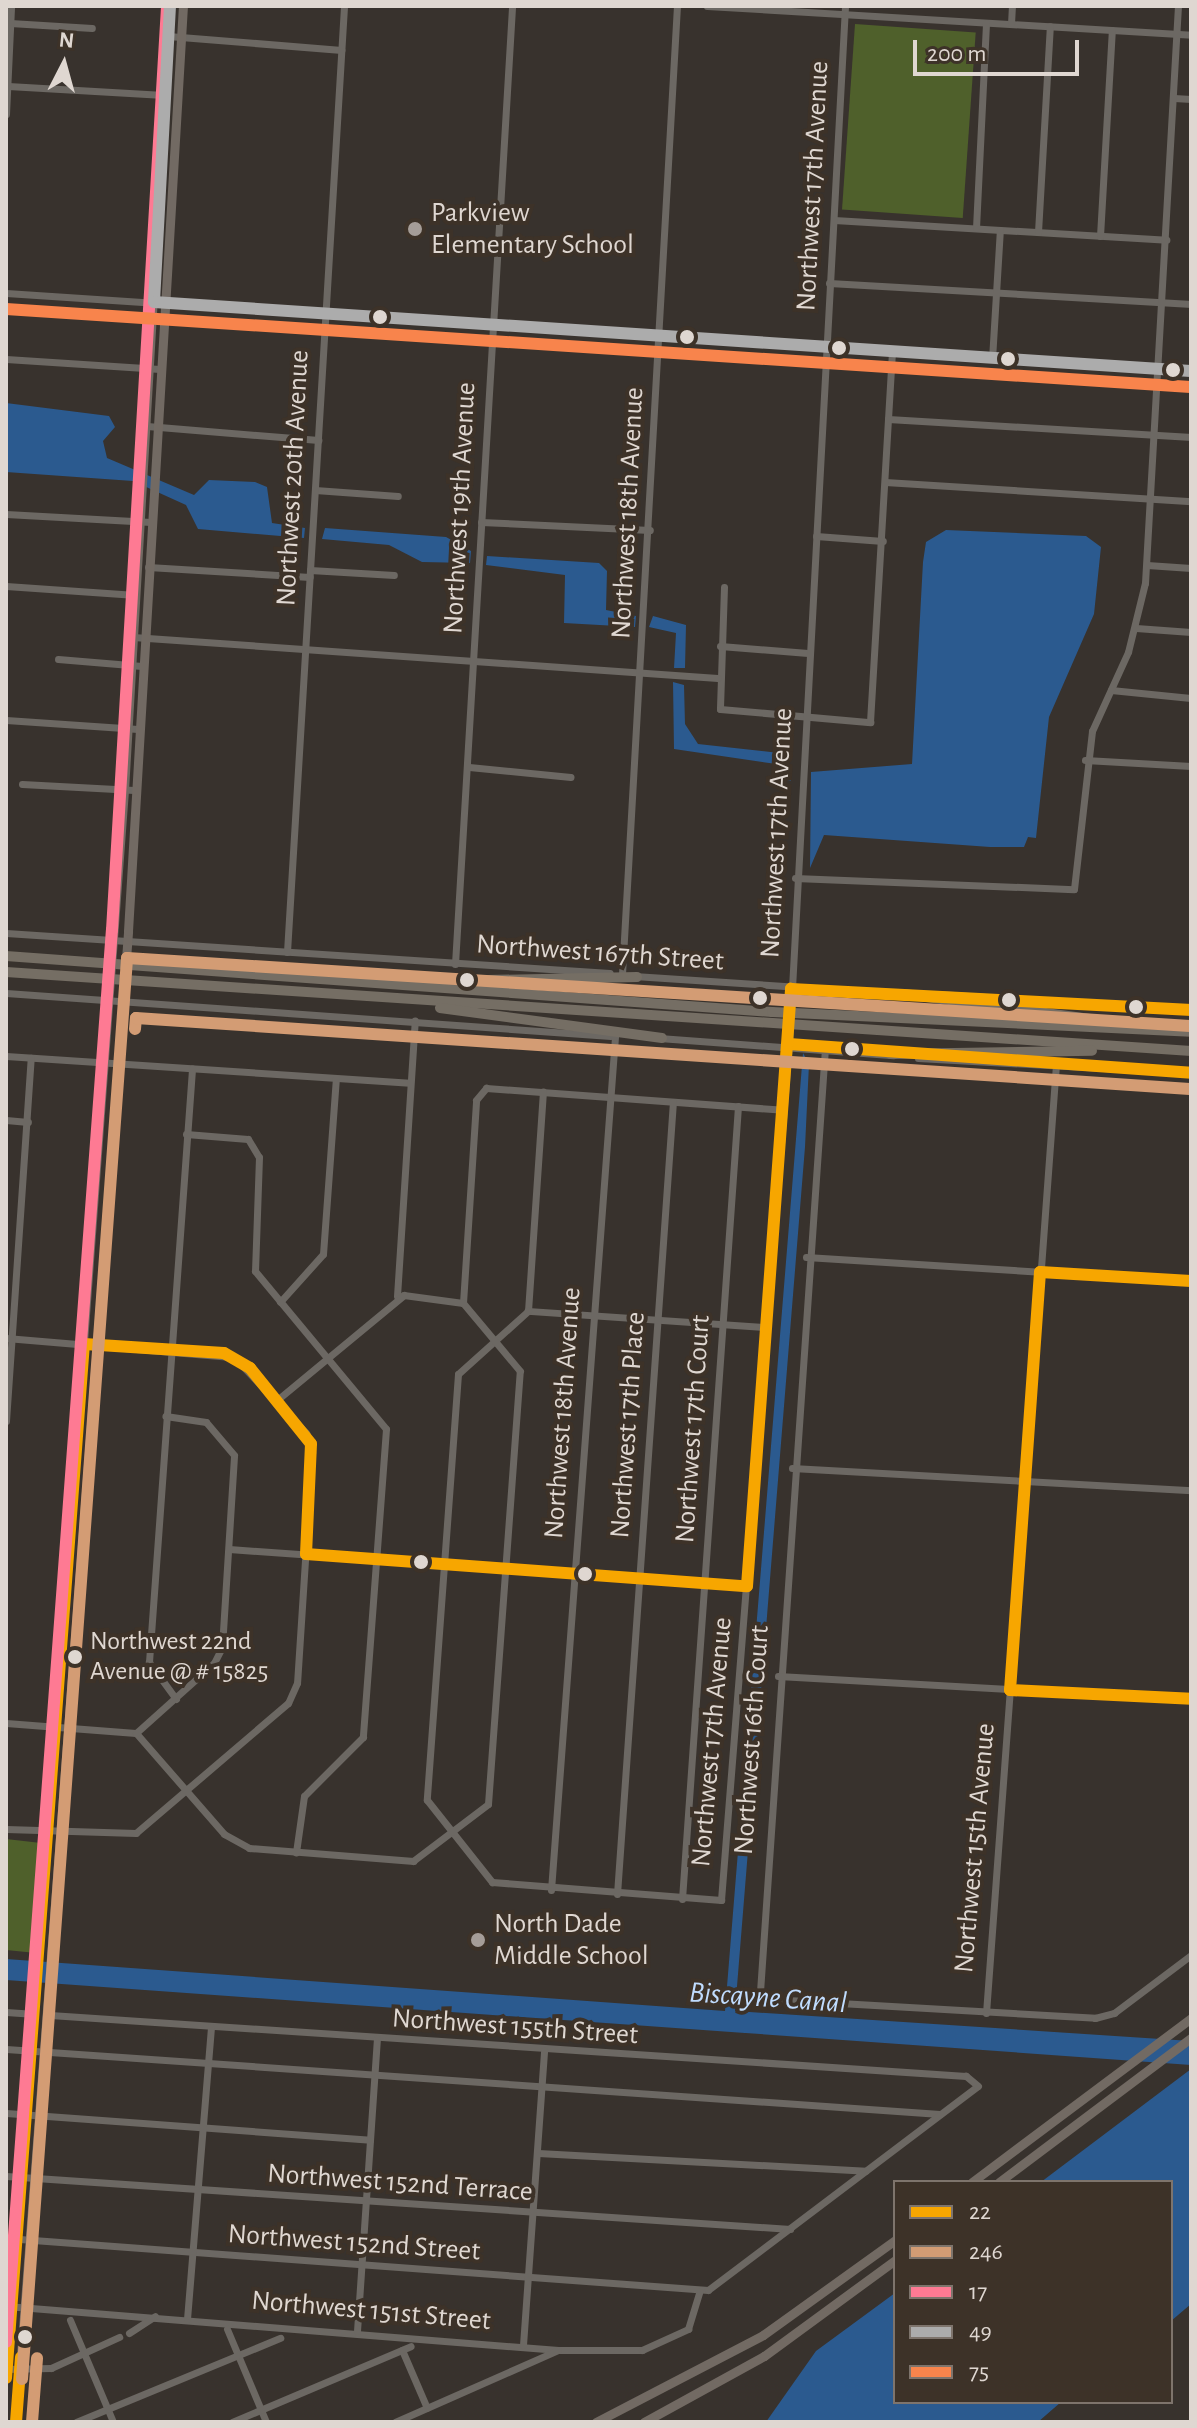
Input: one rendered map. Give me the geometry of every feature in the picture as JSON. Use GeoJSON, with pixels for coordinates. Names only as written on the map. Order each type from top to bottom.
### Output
{"type":"FeatureCollection","features":[{"type":"Feature","properties":{"kind":"highway"},"geometry":{"type":"LineString","coordinates":[[6,956],[772,1012],[1191,1032]]}},
{"type":"Feature","properties":{"kind":"highway"},"geometry":{"type":"LineString","coordinates":[[6,972],[772,1027],[1191,1051]]}},
{"type":"Feature","properties":{"kind":"highway"},"geometry":{"type":"LineString","coordinates":[[354,980],[637,977]]}},
{"type":"Feature","properties":{"kind":"highway"},"geometry":{"type":"LineString","coordinates":[[904,994],[1149,1029]]}},
{"type":"Feature","properties":{"kind":"highway"},"geometry":{"type":"LineString","coordinates":[[403,1000],[662,1038]]}},
{"type":"Feature","properties":{"kind":"highway"},"geometry":{"type":"LineString","coordinates":[[890,1054],[1118,1047]]}},
{"type":"Feature","properties":{"kind":"main road"},"geometry":{"type":"LineString","coordinates":[[160,302],[164,95],[170,6]]}},
{"type":"Feature","properties":{"kind":"main road"},"geometry":{"type":"LineString","coordinates":[[139,638],[136,595],[146,522],[183,6]]}},
{"type":"Feature","properties":{"kind":"main road"},"geometry":{"type":"LineString","coordinates":[[6,2378],[9,2306],[24,2177],[41,1957],[112,941],[129,790],[139,638],[148,567],[146,522]]}},
{"type":"Feature","properties":{"kind":"main road"},"geometry":{"type":"LineString","coordinates":[[16,2422],[50,2015],[127,941],[129,790]]}},
{"type":"Feature","properties":{"kind":"main road"},"geometry":{"type":"LineString","coordinates":[[975,2180],[1191,2018]]}},
{"type":"Feature","properties":{"kind":"main road"},"geometry":{"type":"LineString","coordinates":[[1002,2180],[1191,2038]]}},
{"type":"Feature","properties":{"kind":"main road"},"geometry":{"type":"LineString","coordinates":[[596,2422],[763,2335],[893,2241]]}},
{"type":"Feature","properties":{"kind":"main road"},"geometry":{"type":"LineString","coordinates":[[644,2422],[764,2356],[893,2261]]}},
{"type":"Feature","properties":{"kind":"street"},"geometry":{"type":"LineString","coordinates":[[6,114],[11,6]]}},
{"type":"Feature","properties":{"kind":"street","name":"Northwest 20th Avenue"},"geometry":{"type":"LineString","coordinates":[[287,952],[344,6]]}},
{"type":"Feature","properties":{"kind":"street","name":"Northwest 19th Avenue"},"geometry":{"type":"LineString","coordinates":[[455,964],[512,6]]}},
{"type":"Feature","properties":{"kind":"street","name":"Northwest 18th Avenue"},"geometry":{"type":"LineString","coordinates":[[622,974],[661,338],[677,6]]}},
{"type":"Feature","properties":{"kind":"street"},"geometry":{"type":"LineString","coordinates":[[707,6],[844,10],[986,23],[1191,35]]}},
{"type":"Feature","properties":{"kind":"street"},"geometry":{"type":"LineString","coordinates":[[1011,24],[1012,6]]}},
{"type":"Feature","properties":{"kind":"street"},"geometry":{"type":"LineString","coordinates":[[795,878],[1074,889],[1085,760],[1136,628],[1147,565],[1178,6]]}},
{"type":"Feature","properties":{"kind":"street","name":"Northwest 17th Avenue"},"geometry":{"type":"LineString","coordinates":[[682,1899],[721,1900],[747,1586],[764,1327],[789,1044],[795,878],[844,10]]}},
{"type":"Feature","properties":{"kind":"street"},"geometry":{"type":"LineString","coordinates":[[10,23],[92,28]]}},
{"type":"Feature","properties":{"kind":"street"},"geometry":{"type":"LineString","coordinates":[[976,228],[986,23]]}},
{"type":"Feature","properties":{"kind":"street"},"geometry":{"type":"LineString","coordinates":[[1038,232],[1050,26]]}},
{"type":"Feature","properties":{"kind":"street"},"geometry":{"type":"LineString","coordinates":[[1100,236],[1112,30]]}},
{"type":"Feature","properties":{"kind":"street"},"geometry":{"type":"LineString","coordinates":[[168,36],[341,50]]}},
{"type":"Feature","properties":{"kind":"street"},"geometry":{"type":"LineString","coordinates":[[8,86],[164,95]]}},
{"type":"Feature","properties":{"kind":"street"},"geometry":{"type":"LineString","coordinates":[[1174,98],[1191,99]]}},
{"type":"Feature","properties":{"kind":"street"},"geometry":{"type":"LineString","coordinates":[[834,220],[1166,240]]}},
{"type":"Feature","properties":{"kind":"street"},"geometry":{"type":"LineString","coordinates":[[992,359],[1000,230]]}},
{"type":"Feature","properties":{"kind":"street"},"geometry":{"type":"LineString","coordinates":[[829,283],[1191,304]]}},
{"type":"Feature","properties":{"kind":"street"},"geometry":{"type":"LineString","coordinates":[[6,293],[1191,371]]}},
{"type":"Feature","properties":{"kind":"street"},"geometry":{"type":"LineString","coordinates":[[724,587],[718,678],[720,709],[805,722],[870,722],[892,353]]}},
{"type":"Feature","properties":{"kind":"street"},"geometry":{"type":"LineString","coordinates":[[6,359],[155,368]]}},
{"type":"Feature","properties":{"kind":"street"},"geometry":{"type":"LineString","coordinates":[[888,419],[1191,437]]}},
{"type":"Feature","properties":{"kind":"street"},"geometry":{"type":"LineString","coordinates":[[152,426],[318,440]]}},
{"type":"Feature","properties":{"kind":"street"},"geometry":{"type":"LineString","coordinates":[[885,482],[1191,501]]}},
{"type":"Feature","properties":{"kind":"street"},"geometry":{"type":"LineString","coordinates":[[315,490],[398,496]]}},
{"type":"Feature","properties":{"kind":"street"},"geometry":{"type":"LineString","coordinates":[[6,514],[146,522]]}},
{"type":"Feature","properties":{"kind":"street"},"geometry":{"type":"LineString","coordinates":[[481,522],[650,530]]}},
{"type":"Feature","properties":{"kind":"street"},"geometry":{"type":"LineString","coordinates":[[816,536],[883,541]]}},
{"type":"Feature","properties":{"kind":"street"},"geometry":{"type":"LineString","coordinates":[[1147,565],[1191,568]]}},
{"type":"Feature","properties":{"kind":"street"},"geometry":{"type":"LineString","coordinates":[[148,567],[394,575]]}},
{"type":"Feature","properties":{"kind":"street"},"geometry":{"type":"LineString","coordinates":[[6,586],[136,595]]}},
{"type":"Feature","properties":{"kind":"street"},"geometry":{"type":"LineString","coordinates":[[1136,628],[1191,632]]}},
{"type":"Feature","properties":{"kind":"street"},"geometry":{"type":"LineString","coordinates":[[139,638],[718,678]]}},
{"type":"Feature","properties":{"kind":"street"},"geometry":{"type":"LineString","coordinates":[[720,646],[808,653]]}},
{"type":"Feature","properties":{"kind":"street"},"geometry":{"type":"LineString","coordinates":[[58,659],[137,666]]}},
{"type":"Feature","properties":{"kind":"street"},"geometry":{"type":"LineString","coordinates":[[1111,690],[1191,698]]}},
{"type":"Feature","properties":{"kind":"street"},"geometry":{"type":"LineString","coordinates":[[6,720],[133,728]]}},
{"type":"Feature","properties":{"kind":"street"},"geometry":{"type":"LineString","coordinates":[[1085,760],[1191,766]]}},
{"type":"Feature","properties":{"kind":"street"},"geometry":{"type":"LineString","coordinates":[[469,767],[571,777]]}},
{"type":"Feature","properties":{"kind":"street"},"geometry":{"type":"LineString","coordinates":[[22,784],[129,790]]}},
{"type":"Feature","properties":{"kind":"street","name":"Northwest 167th Street"},"geometry":{"type":"LineString","coordinates":[[6,933],[622,974],[791,989],[1191,1010]]}},
{"type":"Feature","properties":{"kind":"street"},"geometry":{"type":"LineString","coordinates":[[6,993],[1191,1073]]}},
{"type":"Feature","properties":{"kind":"street"},"geometry":{"type":"LineString","coordinates":[[277,1400],[397,1296],[415,1021]]}},
{"type":"Feature","properties":{"kind":"street","name":"Northwest 18th Avenue"},"geometry":{"type":"LineString","coordinates":[[551,1890],[615,1036]]}},
{"type":"Feature","properties":{"kind":"street","name":"Northwest 16th Court"},"geometry":{"type":"LineString","coordinates":[[825,1048],[806,1257],[757,1979],[770,1999],[986,2013]]}},
{"type":"Feature","properties":{"kind":"street"},"geometry":{"type":"LineString","coordinates":[[6,1056],[409,1083]]}},
{"type":"Feature","properties":{"kind":"street"},"geometry":{"type":"LineString","coordinates":[[6,1421],[9,1339],[31,1058]]}},
{"type":"Feature","properties":{"kind":"street","name":"Northwest 15th Avenue"},"geometry":{"type":"LineString","coordinates":[[986,2013],[1056,1065]]}},
{"type":"Feature","properties":{"kind":"street"},"geometry":{"type":"LineString","coordinates":[[176,1699],[149,1662],[192,1069]]}},
{"type":"Feature","properties":{"kind":"street"},"geometry":{"type":"LineString","coordinates":[[280,1302],[323,1254],[336,1078]]}},
{"type":"Feature","properties":{"kind":"street"},"geometry":{"type":"LineString","coordinates":[[463,1303],[476,1100],[486,1088],[783,1110]]}},
{"type":"Feature","properties":{"kind":"street"},"geometry":{"type":"LineString","coordinates":[[528,1311],[543,1092]]}},
{"type":"Feature","properties":{"kind":"street","name":"Northwest 17th Place"},"geometry":{"type":"LineString","coordinates":[[617,1894],[673,1102]]}},
{"type":"Feature","properties":{"kind":"street","name":"Northwest 17th Court"},"geometry":{"type":"LineString","coordinates":[[682,1899],[738,1106]]}},
{"type":"Feature","properties":{"kind":"street"},"geometry":{"type":"LineString","coordinates":[[6,1120],[28,1122]]}},
{"type":"Feature","properties":{"kind":"street"},"geometry":{"type":"LineString","coordinates":[[186,1134],[248,1139],[259,1157],[251,1258],[280,1302],[386,1429],[363,1737],[304,1796],[296,1852]]}},
{"type":"Feature","properties":{"kind":"street"},"geometry":{"type":"LineString","coordinates":[[806,1257],[1191,1281]]}},
{"type":"Feature","properties":{"kind":"street"},"geometry":{"type":"LineString","coordinates":[[6,1723],[136,1733],[235,1843],[296,1852],[413,1861],[451,1837],[488,1804],[493,1786],[523,1383],[493,1336],[463,1303],[397,1296]]}},
{"type":"Feature","properties":{"kind":"street"},"geometry":{"type":"LineString","coordinates":[[682,1899],[551,1890],[492,1882],[451,1837],[427,1800],[458,1374],[493,1336],[528,1311],[764,1327]]}},
{"type":"Feature","properties":{"kind":"street"},"geometry":{"type":"LineString","coordinates":[[6,1829],[124,1837],[148,1826],[293,1693],[312,1452],[277,1400],[234,1357],[170,1349],[9,1339]]}},
{"type":"Feature","properties":{"kind":"street"},"geometry":{"type":"LineString","coordinates":[[136,1733],[176,1699],[222,1647],[234,1455],[206,1422],[165,1416]]}},
{"type":"Feature","properties":{"kind":"street"},"geometry":{"type":"LineString","coordinates":[[792,1468],[1191,1490]]}},
{"type":"Feature","properties":{"kind":"street"},"geometry":{"type":"LineString","coordinates":[[229,1549],[747,1586]]}},
{"type":"Feature","properties":{"kind":"street"},"geometry":{"type":"LineString","coordinates":[[778,1676],[1191,1699]]}},
{"type":"Feature","properties":{"kind":"street"},"geometry":{"type":"LineString","coordinates":[[986,2013],[1106,2017],[1191,1955]]}},
{"type":"Feature","properties":{"kind":"street"},"geometry":{"type":"LineString","coordinates":[[6,2012],[35,2014]]}},
{"type":"Feature","properties":{"kind":"street","name":"Northwest 155th Street"},"geometry":{"type":"LineString","coordinates":[[50,2015],[977,2080],[972,2092],[940,2114]]}},
{"type":"Feature","properties":{"kind":"street"},"geometry":{"type":"LineString","coordinates":[[187,2319],[211,2027]]}},
{"type":"Feature","properties":{"kind":"street"},"geometry":{"type":"LineString","coordinates":[[357,2331],[377,2039]]}},
{"type":"Feature","properties":{"kind":"street"},"geometry":{"type":"LineString","coordinates":[[6,2049],[542,2090],[940,2114]]}},
{"type":"Feature","properties":{"kind":"street"},"geometry":{"type":"LineString","coordinates":[[523,2345],[544,2051]]}},
{"type":"Feature","properties":{"kind":"street"},"geometry":{"type":"LineString","coordinates":[[6,2113],[370,2140]]}},
{"type":"Feature","properties":{"kind":"street"},"geometry":{"type":"LineString","coordinates":[[699,2292],[790,2229],[940,2114]]}},
{"type":"Feature","properties":{"kind":"street"},"geometry":{"type":"LineString","coordinates":[[538,2153],[866,2171]]}},
{"type":"Feature","properties":{"kind":"street","name":"Northwest 152nd Terrace"},"geometry":{"type":"LineString","coordinates":[[6,2176],[533,2215],[790,2229]]}},
{"type":"Feature","properties":{"kind":"street","name":"Northwest 152nd Street"},"geometry":{"type":"LineString","coordinates":[[6,2238],[699,2292]]}},
{"type":"Feature","properties":{"kind":"street","name":"Northwest 151st Street"},"geometry":{"type":"LineString","coordinates":[[9,2306],[357,2331],[558,2350],[654,2348],[688,2329],[699,2292]]}},
{"type":"Feature","properties":{"kind":"street"},"geometry":{"type":"LineString","coordinates":[[129,2333],[155,2316]]}},
{"type":"Feature","properties":{"kind":"street"},"geometry":{"type":"LineString","coordinates":[[70,2320],[113,2422]]}},
{"type":"Feature","properties":{"kind":"street"},"geometry":{"type":"LineString","coordinates":[[227,2329],[266,2422]]}},
{"type":"Feature","properties":{"kind":"street"},"geometry":{"type":"LineString","coordinates":[[6,2369],[51,2368],[119,2337]]}},
{"type":"Feature","properties":{"kind":"street"},"geometry":{"type":"LineString","coordinates":[[76,2422],[237,2353],[280,2338]]}},
{"type":"Feature","properties":{"kind":"street"},"geometry":{"type":"LineString","coordinates":[[232,2422],[411,2346]]}},
{"type":"Feature","properties":{"kind":"street"},"geometry":{"type":"LineString","coordinates":[[402,2350],[427,2408]]}},
{"type":"Feature","properties":{"kind":"street"},"geometry":{"type":"LineString","coordinates":[[395,2422],[558,2350]]}},
{"type":"Feature","properties":{"kind":"green space"},"geometry":{"type":"Polygon","coordinates":[[[855,24],[976,32],[963,218],[842,210],[855,24]]]}},
{"type":"Feature","properties":{"kind":"green space"},"geometry":{"type":"Polygon","coordinates":[[[6,1839],[41,1843],[36,1953],[6,1950],[6,1839]]]}},
{"type":"Feature","properties":{"kind":"water"},"geometry":{"type":"Polygon","coordinates":[[[6,403],[109,416],[115,427],[103,441],[107,458],[194,495],[209,480],[255,482],[267,487],[272,523],[305,528],[304,538],[198,529],[186,505],[133,481],[6,472],[6,403]]]}},
{"type":"Feature","properties":{"kind":"water"},"geometry":{"type":"Polygon","coordinates":[[[325,528],[446,537],[471,551],[470,563],[422,562],[389,545],[322,539],[325,528]]]}},
{"type":"Feature","properties":{"kind":"water"},"geometry":{"type":"Polygon","coordinates":[[[946,530],[1086,536],[1101,547],[1094,614],[1049,717],[1036,838],[1028,837],[1024,847],[990,847],[824,835],[810,868],[811,772],[912,764],[923,562],[926,542],[946,530]]]}},
{"type":"Feature","properties":{"kind":"water"},"geometry":{"type":"Polygon","coordinates":[[[487,556],[599,563],[607,571],[606,610],[636,616],[635,627],[564,623],[565,575],[486,565],[487,556]]]}},
{"type":"Feature","properties":{"kind":"water"},"geometry":{"type":"Polygon","coordinates":[[[653,616],[686,625],[685,668],[674,668],[676,633],[649,627],[653,616]]]}},
{"type":"Feature","properties":{"kind":"water"},"geometry":{"type":"Polygon","coordinates":[[[673,682],[684,685],[685,724],[698,744],[788,754],[791,781],[777,778],[776,764],[674,749],[673,682]]]}},
{"type":"Feature","properties":{"kind":"water"},"geometry":{"type":"Polygon","coordinates":[[[803,1053],[809,1064],[805,1147],[735,2011],[1191,2041],[1191,2065],[6,1980],[6,1959],[725,2011],[803,1053]]]}},
{"type":"Feature","properties":{"kind":"water"},"geometry":{"type":"Polygon","coordinates":[[[1191,2069],[1191,2304],[1173,2319],[1173,2180],[1044,2180],[1191,2069]]]}},
{"type":"Feature","properties":{"kind":"water"},"geometry":{"type":"Polygon","coordinates":[[[893,2294],[893,2404],[1059,2404],[1038,2422],[766,2422],[816,2351],[893,2294]]]}},
{"type":"Feature","properties":{"kind":"transit line","name":"17"},"geometry":{"type":"LineString","coordinates":[[6,2342],[112,930],[167,6]]}},
{"type":"Feature","properties":{"kind":"transit line","name":"49"},"geometry":{"type":"LineString","coordinates":[[170,6],[154,302],[1191,371]]}},
{"type":"Feature","properties":{"kind":"transit line","name":"75"},"geometry":{"type":"LineString","coordinates":[[6,309],[1190,387]]}},
{"type":"Feature","properties":{"kind":"transit line","name":"246"},"geometry":{"type":"LineString","coordinates":[[22,2379],[127,958],[1190,1026]]}},
{"type":"Feature","properties":{"kind":"transit line","name":"22"},"geometry":{"type":"LineString","coordinates":[[6,2378],[84,1344],[224,1353],[250,1368],[311,1444],[306,1554],[747,1586],[791,989],[1191,1010]]}},
{"type":"Feature","properties":{"kind":"transit line","name":"246"},"geometry":{"type":"LineString","coordinates":[[135,1029],[136,1018],[1190,1089]]}},
{"type":"Feature","properties":{"kind":"transit line","name":"22"},"geometry":{"type":"LineString","coordinates":[[789,1044],[1191,1073]]}},
{"type":"Feature","properties":{"kind":"transit line","name":"22"},"geometry":{"type":"LineString","coordinates":[[1191,1281],[1040,1272],[1010,1690],[1191,1699]]}},
{"type":"Feature","properties":{"kind":"transit line","name":"22"},"geometry":{"type":"LineString","coordinates":[[16,2422],[21,2357]]}},
{"type":"Feature","properties":{"kind":"transit line","name":"246"},"geometry":{"type":"LineString","coordinates":[[32,2422],[37,2358]]}},
{"type":"Feature","properties":{"kind":"place","name":"Parkview Elementary School"},"geometry":{"type":"Point","coordinates":[415,229]}},
{"type":"Feature","properties":{"kind":"place","name":"Northwest 22nd Avenue @ # 15825"},"geometry":{"type":"Point","coordinates":[75,1657]}},
{"type":"Feature","properties":{"kind":"place","name":"North Dade Middle School"},"geometry":{"type":"Point","coordinates":[478,1940]}},
{"type":"Feature","properties":{"kind":"water label","name":"Biscayne Canal"},"geometry":{"type":"Point","coordinates":[768,1998]}}]}
